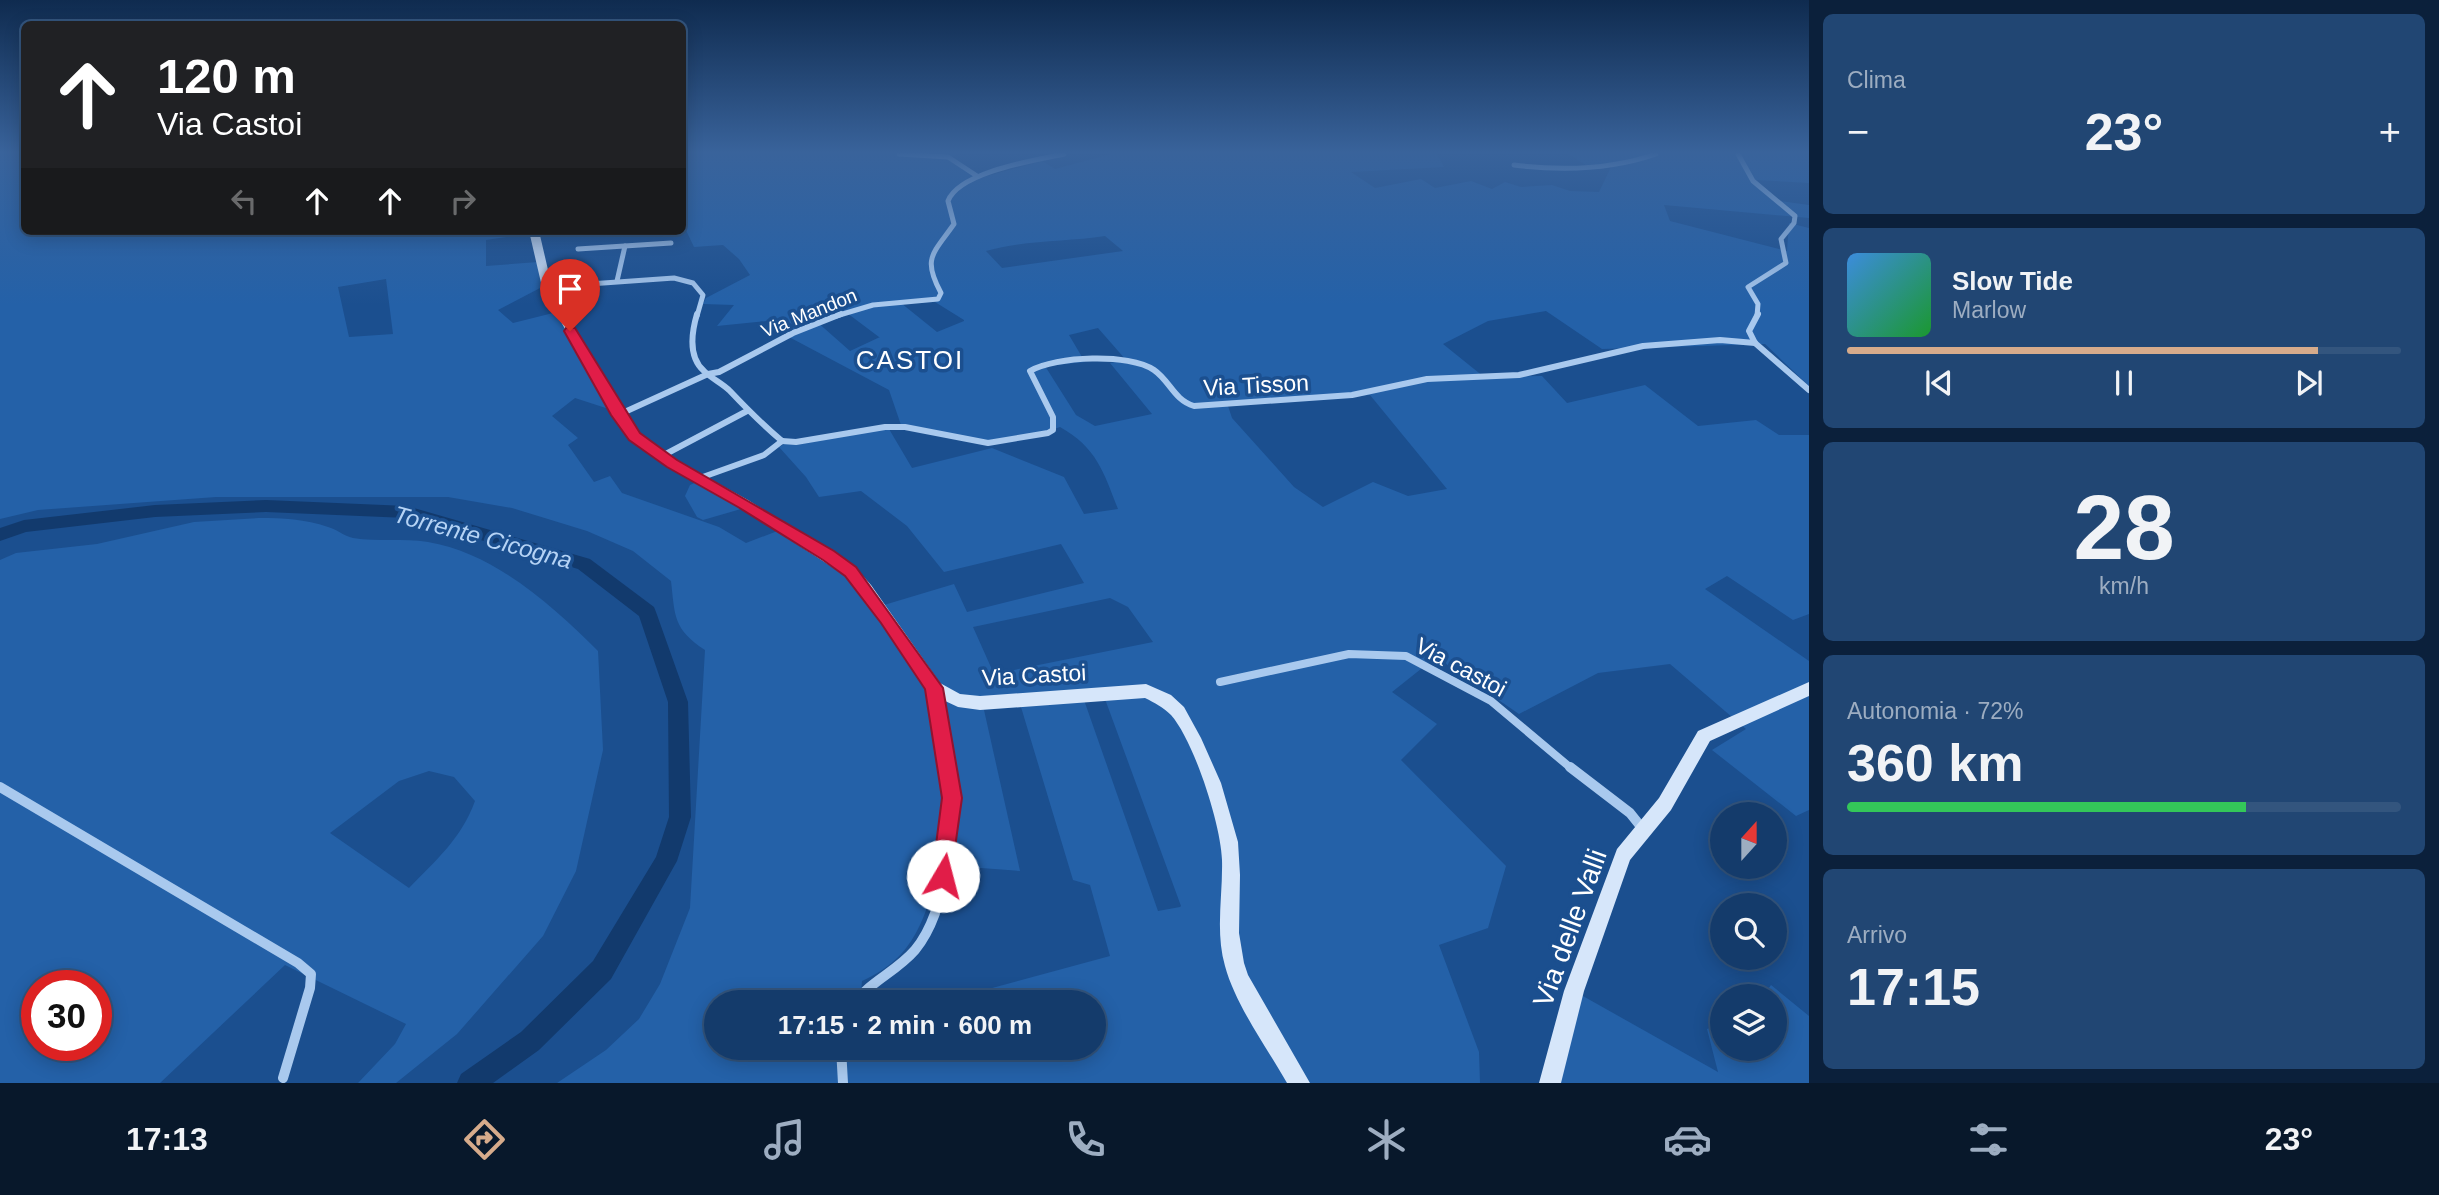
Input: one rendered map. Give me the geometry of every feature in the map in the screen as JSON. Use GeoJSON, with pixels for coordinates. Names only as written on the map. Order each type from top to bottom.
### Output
{"type":"FeatureCollection","features":[{"type":"Feature","properties":{"kind":"street","name":"Via Mandon"},"geometry":{"type":"LineString","coordinates":[[708,374],[719,372],[782,337],[844,312],[878,304],[938,299],[941,293],[930,273],[929,259],[954,224],[950,205]]}},
{"type":"Feature","properties":{"kind":"street"},"geometry":{"type":"LineString","coordinates":[[1782,205],[1795,216],[1794,223],[1781,239],[1786,263],[1756,278],[1748,287],[1760,305],[1760,314],[1749,331],[1755,343],[1809,390]]}},
{"type":"Feature","properties":{"kind":"street"},"geometry":{"type":"LineString","coordinates":[[535,235],[547,287],[618,415],[635,437],[851,572],[866,589],[934,688],[952,798],[943,876],[921,942],[910,956],[864,990]]}},
{"type":"Feature","properties":{"kind":"street"},"geometry":{"type":"LineString","coordinates":[[578,249],[671,243]]}},
{"type":"Feature","properties":{"kind":"street"},"geometry":{"type":"LineString","coordinates":[[617,281],[625,246]]}},
{"type":"Feature","properties":{"kind":"street"},"geometry":{"type":"LineString","coordinates":[[547,287],[674,278],[688,281],[700,289],[704,298],[693,327],[693,348],[701,369],[728,389],[747,411],[782,441],[764,455],[700,478]]}},
{"type":"Feature","properties":{"kind":"street","name":"Via Tisson"},"geometry":{"type":"LineString","coordinates":[[782,441],[796,442],[864,429],[905,427],[988,443],[1048,433],[1054,430],[1053,417],[1030,371],[1044,363],[1102,361],[1143,365],[1160,376],[1184,404],[1194,406],[1352,395],[1427,379],[1519,375],[1643,346],[1720,340],[1755,343]]}},
{"type":"Feature","properties":{"kind":"street"},"geometry":{"type":"LineString","coordinates":[[618,415],[708,374]]}},
{"type":"Feature","properties":{"kind":"street"},"geometry":{"type":"LineString","coordinates":[[662,456],[747,411]]}},
{"type":"Feature","properties":{"kind":"street","name":"Via castoi"},"geometry":{"type":"LineString","coordinates":[[1220,681],[1349,654],[1406,656],[1491,701],[1596,789],[1630,813],[1643,829]]}},
{"type":"Feature","properties":{"kind":"street","name":"Via Castoi"},"geometry":{"type":"LineString","coordinates":[[934,688],[958,700],[980,702],[1146,691],[1165,700],[1178,712],[1223,812],[1231,849],[1227,922],[1233,963],[1239,980],[1299,1083]]}},
{"type":"Feature","properties":{"kind":"street","name":"Via delle Valli"},"geometry":{"type":"LineString","coordinates":[[1550,1083],[1574,990],[1623,855],[1665,804],[1704,736],[1809,689]]}},
{"type":"Feature","properties":{"kind":"street"},"geometry":{"type":"LineString","coordinates":[[0,787],[298,963],[311,974],[310,988],[283,1078]]}},
{"type":"Feature","properties":{"kind":"street"},"geometry":{"type":"LineString","coordinates":[[842,1060],[843,1083]]}},
{"type":"Feature","properties":{"kind":"shaded area"},"geometry":{"type":"Polygon","coordinates":[[[0,205],[21,205],[21,235],[520,235],[486,240],[486,266],[538,262],[542,287],[498,310],[513,323],[565,310],[615,411],[575,398],[552,416],[578,438],[568,445],[594,482],[610,476],[622,493],[719,527],[746,543],[780,530],[839,567],[874,608],[954,584],[967,612],[1084,583],[1061,544],[944,572],[907,526],[861,491],[819,497],[806,477],[779,447],[790,441],[889,429],[912,468],[992,448],[1064,477],[1084,514],[1118,509],[1091,452],[1060,427],[1029,438],[986,445],[901,425],[889,390],[789,337],[776,320],[717,326],[734,305],[703,304],[706,298],[750,275],[739,259],[723,245],[694,247],[686,230],[686,205],[1809,205],[1809,218],[1664,205],[1670,221],[1787,251],[1789,223],[1809,228],[1809,386],[1765,344],[1602,349],[1546,311],[1488,321],[1443,344],[1484,377],[1542,376],[1567,403],[1645,385],[1698,426],[1756,420],[1779,435],[1809,435],[1809,614],[1793,620],[1727,576],[1705,589],[1809,661],[1809,810],[1796,816],[1787,809],[1787,802],[1778,802],[1712,750],[1746,729],[1670,664],[1598,673],[1519,714],[1436,657],[1392,692],[1437,724],[1401,760],[1506,866],[1488,928],[1439,945],[1479,1052],[1480,1083],[557,1083],[606,1050],[639,1019],[660,984],[690,908],[705,650],[681,628],[675,613],[671,581],[633,551],[587,531],[512,508],[448,497],[216,497],[38,510],[0,519],[0,205]],[[1105,236],[1015,245],[986,251],[1002,268],[1123,251],[1105,236]],[[386,279],[338,287],[349,337],[393,334],[386,279]],[[935,302],[901,303],[937,332],[964,321],[964,320],[935,302]],[[843,310],[816,321],[850,351],[880,337],[879,337],[843,310]],[[1098,328],[1069,335],[1085,362],[1045,366],[1076,415],[1095,426],[1152,414],[1110,363],[1126,360],[1098,328]],[[1370,395],[1228,406],[1232,418],[1294,487],[1323,507],[1373,482],[1408,496],[1447,489],[1370,395]],[[1110,598],[973,627],[994,674],[1153,642],[1128,607],[1110,598]],[[1105,699],[1084,700],[1158,911],[1180,907],[1105,699]],[[1021,707],[984,710],[1020,871],[941,865],[916,934],[895,960],[862,981],[861,990],[704,990],[704,1060],[1106,1060],[1106,990],[985,990],[1110,956],[1090,885],[1073,880],[1021,707]]]}},
{"type":"Feature","properties":{"kind":"shaded area"},"geometry":{"type":"Polygon","coordinates":[[[699,481],[741,509],[703,520],[697,517],[685,496],[690,485],[699,481]]]}},
{"type":"Feature","properties":{"kind":"shaded area"},"geometry":{"type":"Polygon","coordinates":[[[259,518],[311,522],[353,538],[428,542],[476,557],[499,569],[541,599],[598,651],[603,750],[576,871],[543,936],[457,1034],[396,1083],[358,1083],[395,1044],[406,1024],[285,965],[160,1083],[0,1083],[0,560],[16,553],[97,544],[194,522],[259,518]],[[429,771],[399,781],[330,833],[409,888],[455,838],[475,801],[454,777],[429,771]]]}},
{"type":"Feature","properties":{"kind":"shaded area"},"geometry":{"type":"Polygon","coordinates":[[[1574,991],[1718,1072],[1715,1061],[1787,1061],[1787,998],[1809,1016],[1809,1083],[1550,1083],[1574,991]]]}},
{"type":"Feature","properties":{"kind":"waterway","name":"Torrente Cicogna"},"geometry":{"type":"LineString","coordinates":[[0,535],[24,526],[155,511],[266,506],[407,512],[584,564],[647,612],[678,702],[680,817],[666,861],[602,970],[530,1041],[470,1083]]}},
{"type":"Feature","properties":{"kind":"district","name":"CASTOI"},"geometry":{"type":"Point","coordinates":[910,360]}},
{"type":"Feature","properties":{"kind":"route"},"geometry":{"type":"LineString","coordinates":[[570,331],[618,415],[635,437],[672,464],[743,503],[829,556],[851,572],[887,618],[934,688],[952,798],[943,876]]}}]}
